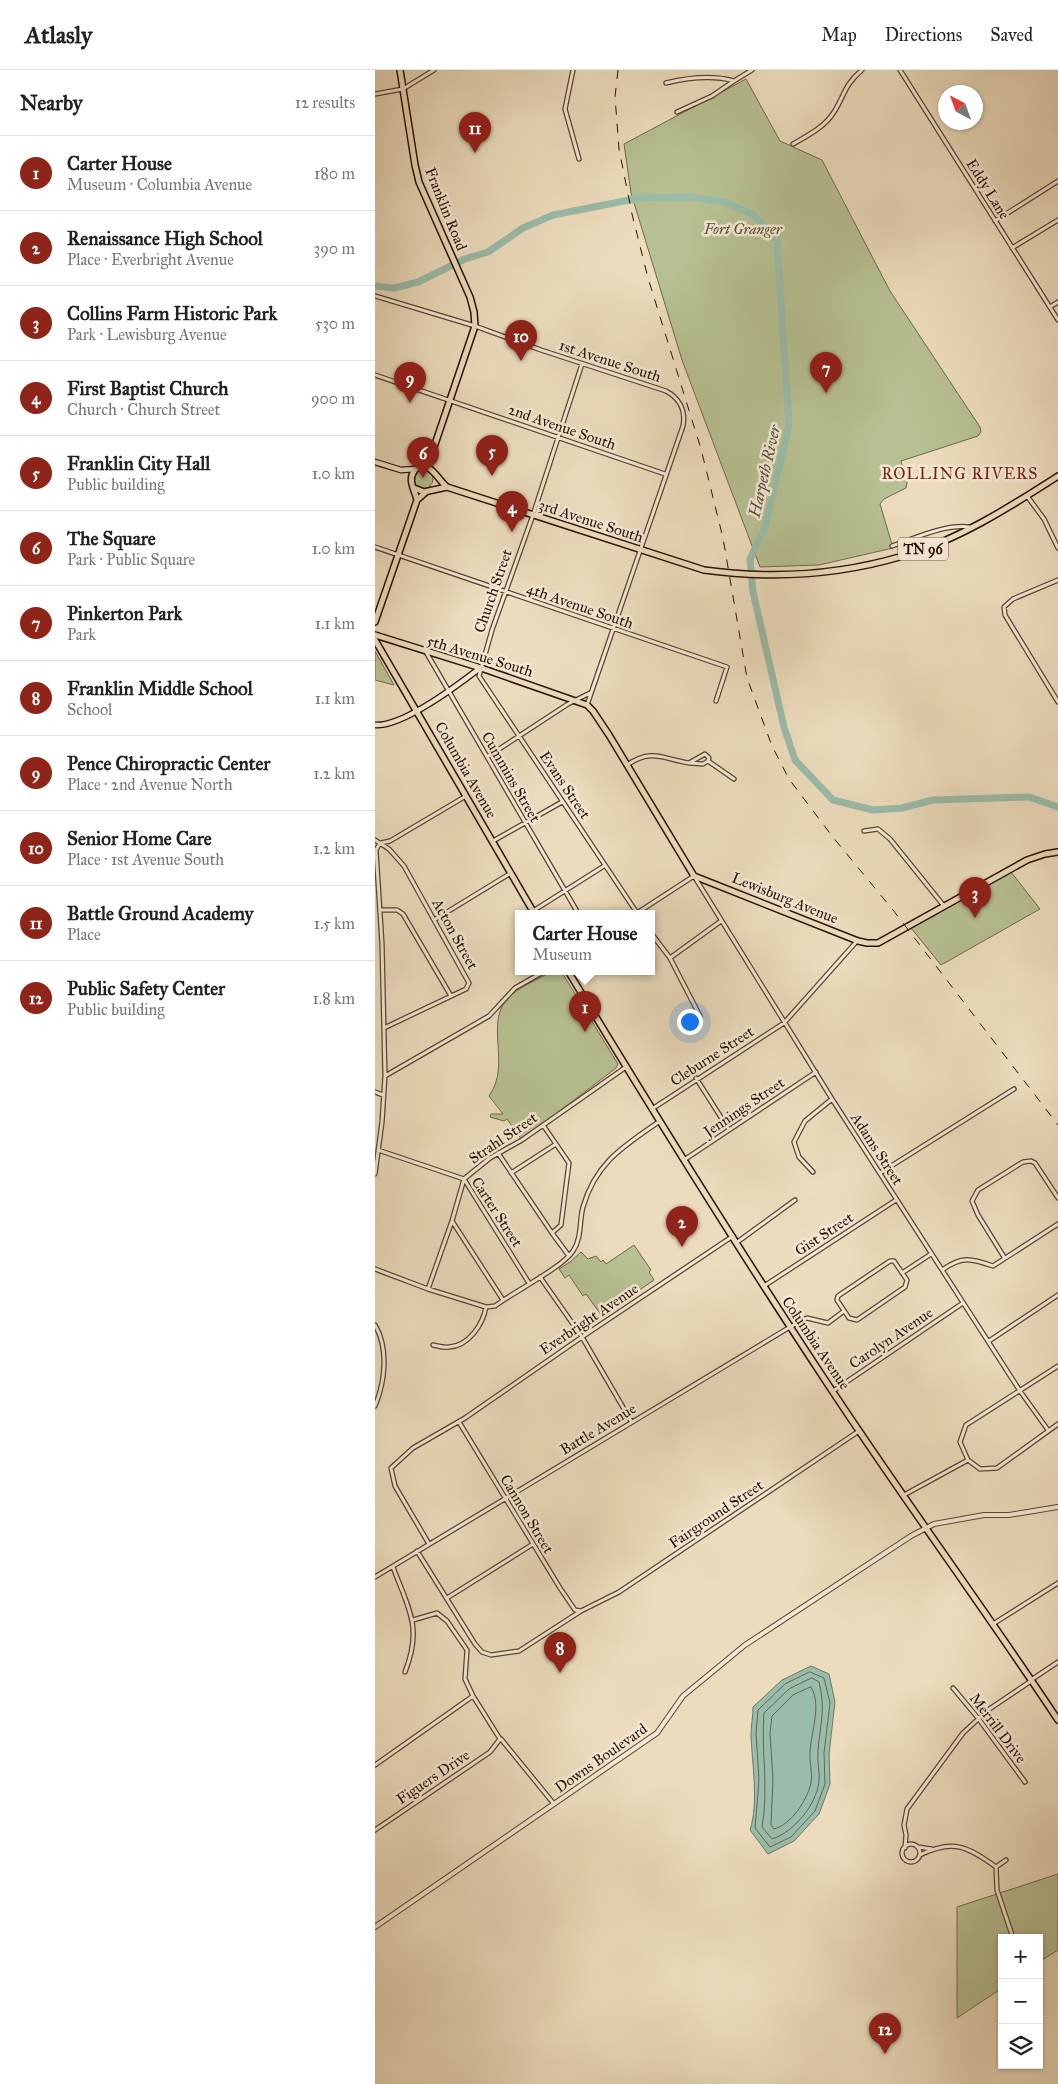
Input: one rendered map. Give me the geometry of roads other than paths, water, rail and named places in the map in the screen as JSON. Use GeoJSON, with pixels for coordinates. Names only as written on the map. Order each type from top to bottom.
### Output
{"type":"FeatureCollection","features":[{"type":"Feature","properties":{"kind":"main road","name":"Franklin Road"},"geometry":{"type":"LineString","coordinates":[[400,70],[418,179],[464,283],[475,312],[475,326]]}},
{"type":"Feature","properties":{"kind":"main road"},"geometry":{"type":"LineString","coordinates":[[411,481],[412,474],[431,456],[475,326]]}},
{"type":"Feature","properties":{"kind":"main road"},"geometry":{"type":"LineString","coordinates":[[375,622],[417,500],[436,484],[431,456]]}},
{"type":"Feature","properties":{"kind":"main road"},"geometry":{"type":"LineString","coordinates":[[375,462],[401,470],[428,467],[433,470]]}},
{"type":"Feature","properties":{"kind":"main road"},"geometry":{"type":"LineString","coordinates":[[401,470],[411,481],[417,500]]}},
{"type":"Feature","properties":{"kind":"main road","name":"3rd Avenue South"},"geometry":{"type":"LineString","coordinates":[[436,476],[447,487],[639,551],[704,570],[731,574],[809,574],[871,564],[904,556],[970,527]]}},
{"type":"Feature","properties":{"kind":"main road","name":"TN 96"},"geometry":{"type":"LineString","coordinates":[[970,527],[1027,496],[1058,476]]}},
{"type":"Feature","properties":{"kind":"main road"},"geometry":{"type":"LineString","coordinates":[[414,488],[419,491],[428,491],[447,487]]}},
{"type":"Feature","properties":{"kind":"main road","name":"5th Avenue South"},"geometry":{"type":"LineString","coordinates":[[375,635],[577,700]]}},
{"type":"Feature","properties":{"kind":"main road","name":"Columbia Avenue"},"geometry":{"type":"LineString","coordinates":[[375,640],[533,910]]}},
{"type":"Feature","properties":{"kind":"main road"},"geometry":{"type":"LineString","coordinates":[[375,725],[382,726],[417,711],[449,691],[480,668]]}},
{"type":"Feature","properties":{"kind":"main road"},"geometry":{"type":"LineString","coordinates":[[577,700],[587,705],[593,711],[694,876]]}},
{"type":"Feature","properties":{"kind":"main road","name":"Lewisburg Avenue"},"geometry":{"type":"LineString","coordinates":[[694,876],[858,941],[878,943],[1027,860],[1058,852]]}},
{"type":"Feature","properties":{"kind":"main road","name":"Columbia Avenue"},"geometry":{"type":"LineString","coordinates":[[571,975],[652,1109],[790,1327],[1058,1720]]}},
{"type":"Feature","properties":{"kind":"street"},"geometry":{"type":"LineString","coordinates":[[375,94],[403,89],[434,70]]}},
{"type":"Feature","properties":{"kind":"street"},"geometry":{"type":"LineString","coordinates":[[573,70],[565,109],[579,159]]}},
{"type":"Feature","properties":{"kind":"street"},"geometry":{"type":"LineString","coordinates":[[677,112],[711,96],[752,70]]}},
{"type":"Feature","properties":{"kind":"street"},"geometry":{"type":"LineString","coordinates":[[793,144],[814,132],[833,114],[849,82],[862,70]]}},
{"type":"Feature","properties":{"kind":"street","name":"Eddy Lane"},"geometry":{"type":"LineString","coordinates":[[900,70],[1058,320]]}},
{"type":"Feature","properties":{"kind":"street"},"geometry":{"type":"LineString","coordinates":[[666,83],[704,78],[724,78],[734,81]]}},
{"type":"Feature","properties":{"kind":"street"},"geometry":{"type":"LineString","coordinates":[[995,220],[1058,181]]}},
{"type":"Feature","properties":{"kind":"street"},"geometry":{"type":"LineString","coordinates":[[1012,248],[1058,220]]}},
{"type":"Feature","properties":{"kind":"street","name":"1st Avenue South"},"geometry":{"type":"LineString","coordinates":[[375,296],[475,326],[673,395],[679,401],[684,419],[665,474]]}},
{"type":"Feature","properties":{"kind":"street"},"geometry":{"type":"LineString","coordinates":[[1049,307],[1058,302]]}},
{"type":"Feature","properties":{"kind":"street","name":"Church Street"},"geometry":{"type":"LineString","coordinates":[[480,668],[533,515],[582,364]]}},
{"type":"Feature","properties":{"kind":"street","name":"2nd Avenue South"},"geometry":{"type":"LineString","coordinates":[[375,375],[665,474]]}},
{"type":"Feature","properties":{"kind":"street"},"geometry":{"type":"LineString","coordinates":[[587,705],[665,474]]}},
{"type":"Feature","properties":{"kind":"street"},"geometry":{"type":"LineString","coordinates":[[1027,496],[1044,519],[1058,548]]}},
{"type":"Feature","properties":{"kind":"street"},"geometry":{"type":"LineString","coordinates":[[893,546],[949,528],[970,527]]}},
{"type":"Feature","properties":{"kind":"street","name":"4th Avenue South"},"geometry":{"type":"LineString","coordinates":[[375,547],[727,667],[716,701]]}},
{"type":"Feature","properties":{"kind":"street"},"geometry":{"type":"LineString","coordinates":[[1058,580],[1013,598],[1004,608],[1005,615],[1058,702]]}},
{"type":"Feature","properties":{"kind":"street","name":"Cummins Street"},"geometry":{"type":"LineString","coordinates":[[426,652],[576,910]]}},
{"type":"Feature","properties":{"kind":"street","name":"Evans Street"},"geometry":{"type":"LineString","coordinates":[[480,668],[479,676],[635,910]]}},
{"type":"Feature","properties":{"kind":"street"},"geometry":{"type":"LineString","coordinates":[[487,757],[568,704],[591,693]]}},
{"type":"Feature","properties":{"kind":"street"},"geometry":{"type":"LineString","coordinates":[[627,766],[635,760],[653,754],[703,764],[708,761]]}},
{"type":"Feature","properties":{"kind":"street"},"geometry":{"type":"LineString","coordinates":[[689,762],[705,754],[708,761],[734,779]]}},
{"type":"Feature","properties":{"kind":"street"},"geometry":{"type":"LineString","coordinates":[[375,1174],[382,1122],[385,1076],[380,910],[376,850],[380,843],[390,841],[466,796]]}},
{"type":"Feature","properties":{"kind":"street"},"geometry":{"type":"LineString","coordinates":[[493,842],[562,802]]}},
{"type":"Feature","properties":{"kind":"street"},"geometry":{"type":"LineString","coordinates":[[864,831],[878,829],[890,839],[944,906]]}},
{"type":"Feature","properties":{"kind":"street","name":"Acton Street"},"geometry":{"type":"LineString","coordinates":[[375,840],[389,849],[404,866],[469,983],[467,989],[384,1028]]}},
{"type":"Feature","properties":{"kind":"street"},"geometry":{"type":"LineString","coordinates":[[537,910],[604,866]]}},
{"type":"Feature","properties":{"kind":"street"},"geometry":{"type":"LineString","coordinates":[[434,920],[512,873]]}},
{"type":"Feature","properties":{"kind":"street"},"geometry":{"type":"LineString","coordinates":[[642,910],[694,876]]}},
{"type":"Feature","properties":{"kind":"street","name":"Adams Street"},"geometry":{"type":"LineString","coordinates":[[694,876],[832,1100],[989,1341],[1020,1392],[1048,1430]]}},
{"type":"Feature","properties":{"kind":"street"},"geometry":{"type":"LineString","coordinates":[[380,910],[397,910],[403,914],[451,996]]}},
{"type":"Feature","properties":{"kind":"street"},"geometry":{"type":"LineString","coordinates":[[670,958],[721,921]]}},
{"type":"Feature","properties":{"kind":"street"},"geometry":{"type":"LineString","coordinates":[[655,938],[670,958],[700,1016]]}},
{"type":"Feature","properties":{"kind":"street","name":"Cleburne Street"},"geometry":{"type":"LineString","coordinates":[[652,1109],[697,1078],[784,1024],[858,941]]}},
{"type":"Feature","properties":{"kind":"street"},"geometry":{"type":"LineString","coordinates":[[385,1076],[489,1016],[515,988],[538,975]]}},
{"type":"Feature","properties":{"kind":"street","name":"Strahl Street"},"geometry":{"type":"LineString","coordinates":[[429,1290],[463,1179],[498,1153],[543,1125],[626,1067]]}},
{"type":"Feature","properties":{"kind":"street","name":"Jennings Street"},"geometry":{"type":"LineString","coordinates":[[684,1160],[816,1072]]}},
{"type":"Feature","properties":{"kind":"street"},"geometry":{"type":"LineString","coordinates":[[697,1078],[729,1130]]}},
{"type":"Feature","properties":{"kind":"street"},"geometry":{"type":"LineString","coordinates":[[880,1173],[1014,1089]]}},
{"type":"Feature","properties":{"kind":"street"},"geometry":{"type":"LineString","coordinates":[[375,1092],[383,1095]]}},
{"type":"Feature","properties":{"kind":"street"},"geometry":{"type":"LineString","coordinates":[[813,1172],[799,1157],[794,1142],[805,1121],[832,1100]]}},
{"type":"Feature","properties":{"kind":"street"},"geometry":{"type":"LineString","coordinates":[[375,1269],[429,1290],[486,1307],[495,1306],[569,1256],[577,1242],[582,1209],[589,1189],[600,1170],[616,1152],[660,1121]]}},
{"type":"Feature","properties":{"kind":"street"},"geometry":{"type":"LineString","coordinates":[[543,1125],[569,1163],[561,1225],[552,1233]]}},
{"type":"Feature","properties":{"kind":"street"},"geometry":{"type":"LineString","coordinates":[[511,1173],[556,1144]]}},
{"type":"Feature","properties":{"kind":"street","name":"Carter Street"},"geometry":{"type":"LineString","coordinates":[[378,1150],[463,1179],[529,1283]]}},
{"type":"Feature","properties":{"kind":"street"},"geometry":{"type":"LineString","coordinates":[[498,1153],[569,1256]]}},
{"type":"Feature","properties":{"kind":"street"},"geometry":{"type":"LineString","coordinates":[[1004,1257],[979,1215],[973,1201],[978,1190],[1023,1162],[1031,1161],[1035,1163],[1058,1198]]}},
{"type":"Feature","properties":{"kind":"street"},"geometry":{"type":"LineString","coordinates":[[736,1243],[795,1200]]}},
{"type":"Feature","properties":{"kind":"street","name":"Gist Street"},"geometry":{"type":"LineString","coordinates":[[764,1286],[896,1200]]}},
{"type":"Feature","properties":{"kind":"street"},"geometry":{"type":"LineString","coordinates":[[451,1222],[503,1300]]}},
{"type":"Feature","properties":{"kind":"street"},"geometry":{"type":"LineString","coordinates":[[942,1270],[955,1261],[971,1259],[993,1266],[1004,1257],[1021,1249],[1058,1224]]}},
{"type":"Feature","properties":{"kind":"street","name":"Everbright Avenue"},"geometry":{"type":"LineString","coordinates":[[429,1544],[395,1486],[391,1468],[413,1448],[459,1422],[733,1236]]}},
{"type":"Feature","properties":{"kind":"street"},"geometry":{"type":"LineString","coordinates":[[902,1273],[931,1254]]}},
{"type":"Feature","properties":{"kind":"street"},"geometry":{"type":"LineString","coordinates":[[890,1261],[894,1261],[902,1273],[907,1280],[905,1287],[857,1320],[849,1318],[837,1300],[838,1296],[890,1261]]}},
{"type":"Feature","properties":{"kind":"street"},"geometry":{"type":"LineString","coordinates":[[540,1277],[582,1337],[631,1421]]}},
{"type":"Feature","properties":{"kind":"street"},"geometry":{"type":"LineString","coordinates":[[989,1341],[1058,1295]]}},
{"type":"Feature","properties":{"kind":"street","name":"Carolyn Avenue"},"geometry":{"type":"LineString","coordinates":[[833,1391],[963,1303]]}},
{"type":"Feature","properties":{"kind":"street"},"geometry":{"type":"LineString","coordinates":[[433,1345],[450,1347],[471,1336],[484,1318],[486,1307]]}},
{"type":"Feature","properties":{"kind":"street","name":"Battle Avenue"},"geometry":{"type":"LineString","coordinates":[[375,1577],[631,1421],[790,1327],[807,1318],[828,1322],[845,1311]]}},
{"type":"Feature","properties":{"kind":"street"},"geometry":{"type":"LineString","coordinates":[[375,1326],[382,1347],[384,1374],[375,1406]]}},
{"type":"Feature","properties":{"kind":"street"},"geometry":{"type":"LineString","coordinates":[[1058,1366],[966,1425],[961,1442],[968,1460],[980,1469],[997,1468],[1058,1424]]}},
{"type":"Feature","properties":{"kind":"street","name":"Cannon Street"},"geometry":{"type":"LineString","coordinates":[[459,1422],[575,1610],[581,1611]]}},
{"type":"Feature","properties":{"kind":"street","name":"Fairground Street"},"geometry":{"type":"LineString","coordinates":[[581,1611],[619,1592],[860,1431]]}},
{"type":"Feature","properties":{"kind":"street"},"geometry":{"type":"LineString","coordinates":[[904,1495],[968,1460]]}},
{"type":"Feature","properties":{"kind":"street","name":"Downs Boulevard"},"geometry":{"type":"LineString","coordinates":[[375,1926],[657,1732],[683,1696],[745,1645],[873,1560],[934,1524],[984,1515],[1009,1515],[1058,1507]]}},
{"type":"Feature","properties":{"kind":"street"},"geometry":{"type":"LineString","coordinates":[[447,1598],[533,1544]]}},
{"type":"Feature","properties":{"kind":"street"},"geometry":{"type":"LineString","coordinates":[[417,1551],[475,1644],[482,1652],[491,1655],[519,1651],[581,1611]]}},
{"type":"Feature","properties":{"kind":"street"},"geometry":{"type":"LineString","coordinates":[[393,1567],[413,1620],[413,1653],[405,1672]]}},
{"type":"Feature","properties":{"kind":"street"},"geometry":{"type":"LineString","coordinates":[[992,1624],[1058,1583]]}},
{"type":"Feature","properties":{"kind":"street"},"geometry":{"type":"LineString","coordinates":[[413,1620],[437,1614],[447,1621],[467,1650],[465,1679],[473,1696],[501,1739],[554,1804]]}},
{"type":"Feature","properties":{"kind":"street"},"geometry":{"type":"LineString","coordinates":[[996,1867],[960,1846],[947,1845],[933,1849],[916,1860],[908,1861],[903,1855],[906,1835],[905,1815],[910,1804],[963,1733],[978,1718],[1058,1662]]}},
{"type":"Feature","properties":{"kind":"street","name":"Merrill Drive"},"geometry":{"type":"LineString","coordinates":[[953,1688],[978,1718],[1025,1782]]}},
{"type":"Feature","properties":{"kind":"street"},"geometry":{"type":"LineString","coordinates":[[375,1765],[473,1696]]}},
{"type":"Feature","properties":{"kind":"street","name":"Figuers Drive"},"geometry":{"type":"LineString","coordinates":[[375,1830],[490,1752],[501,1739]]}},
{"type":"Feature","properties":{"kind":"street"},"geometry":{"type":"LineString","coordinates":[[906,1835],[916,1846],[920,1856]]}},
{"type":"Feature","properties":{"kind":"street"},"geometry":{"type":"LineString","coordinates":[[905,1848],[909,1845],[933,1849]]}},
{"type":"Feature","properties":{"kind":"street"},"geometry":{"type":"LineString","coordinates":[[996,1867],[1006,1860]]}},
{"type":"Feature","properties":{"kind":"street"},"geometry":{"type":"LineString","coordinates":[[996,1867],[997,1890],[1012,1934]]}},
{"type":"Feature","properties":{"kind":"water"},"geometry":{"type":"Polygon","coordinates":[[[811,1666],[829,1674],[835,1702],[829,1754],[830,1784],[819,1814],[794,1841],[768,1854],[750,1830],[755,1795],[751,1735],[753,1707],[782,1680],[811,1666]]]}},
{"type":"Feature","properties":{"kind":"waterway","name":"Harpeth River"},"geometry":{"type":"LineString","coordinates":[[375,286],[394,288],[418,282],[465,259],[488,252],[523,228],[553,215],[640,198],[689,197],[724,202],[754,215],[777,240],[789,425],[765,528],[750,559],[753,592],[784,727],[795,760],[833,800],[873,810],[902,808],[933,800],[1029,797],[1058,807]]}},
{"type":"Feature","properties":{"kind":"railway"},"geometry":{"type":"LineString","coordinates":[[618,70],[615,97],[619,149],[632,214],[648,278],[701,449],[723,538],[747,678],[772,746],[789,779],[832,836],[893,910],[1058,1125]]}},
{"type":"Feature","properties":{"kind":"place","name":"Battle Ground Academy"},"geometry":{"type":"Point","coordinates":[475,153]}},
{"type":"Feature","properties":{"kind":"place","name":"Senior Home Care"},"geometry":{"type":"Point","coordinates":[521,361]}},
{"type":"Feature","properties":{"kind":"place","name":"Pinkerton Park"},"geometry":{"type":"Point","coordinates":[826,393]}},
{"type":"Feature","properties":{"kind":"place","name":"Pence Chiropractic Center"},"geometry":{"type":"Point","coordinates":[410,403]}},
{"type":"Feature","properties":{"kind":"place","name":"Franklin City Hall"},"geometry":{"type":"Point","coordinates":[492,476]}},
{"type":"Feature","properties":{"kind":"place","name":"The Square"},"geometry":{"type":"Point","coordinates":[423,478]}},
{"type":"Feature","properties":{"kind":"place","name":"First Baptist Church"},"geometry":{"type":"Point","coordinates":[512,532]}},
{"type":"Feature","properties":{"kind":"place","name":"Collins Farm Historic Park"},"geometry":{"type":"Point","coordinates":[975,918]}},
{"type":"Feature","properties":{"kind":"place","name":"Carter House"},"geometry":{"type":"Point","coordinates":[585,1032]}},
{"type":"Feature","properties":{"kind":"place","name":"Renaissance High School"},"geometry":{"type":"Point","coordinates":[682,1247]}},
{"type":"Feature","properties":{"kind":"place","name":"Franklin Middle School"},"geometry":{"type":"Point","coordinates":[560,1673]}},
{"type":"Feature","properties":{"kind":"place","name":"Public Safety Center"},"geometry":{"type":"Point","coordinates":[885,2054]}},
{"type":"Feature","properties":{"kind":"district","name":"ROLLING RIVERS"},"geometry":{"type":"Point","coordinates":[960,473]}},
{"type":"Feature","properties":{"kind":"park label","name":"Fort Granger"},"geometry":{"type":"Point","coordinates":[743,229]}}]}
